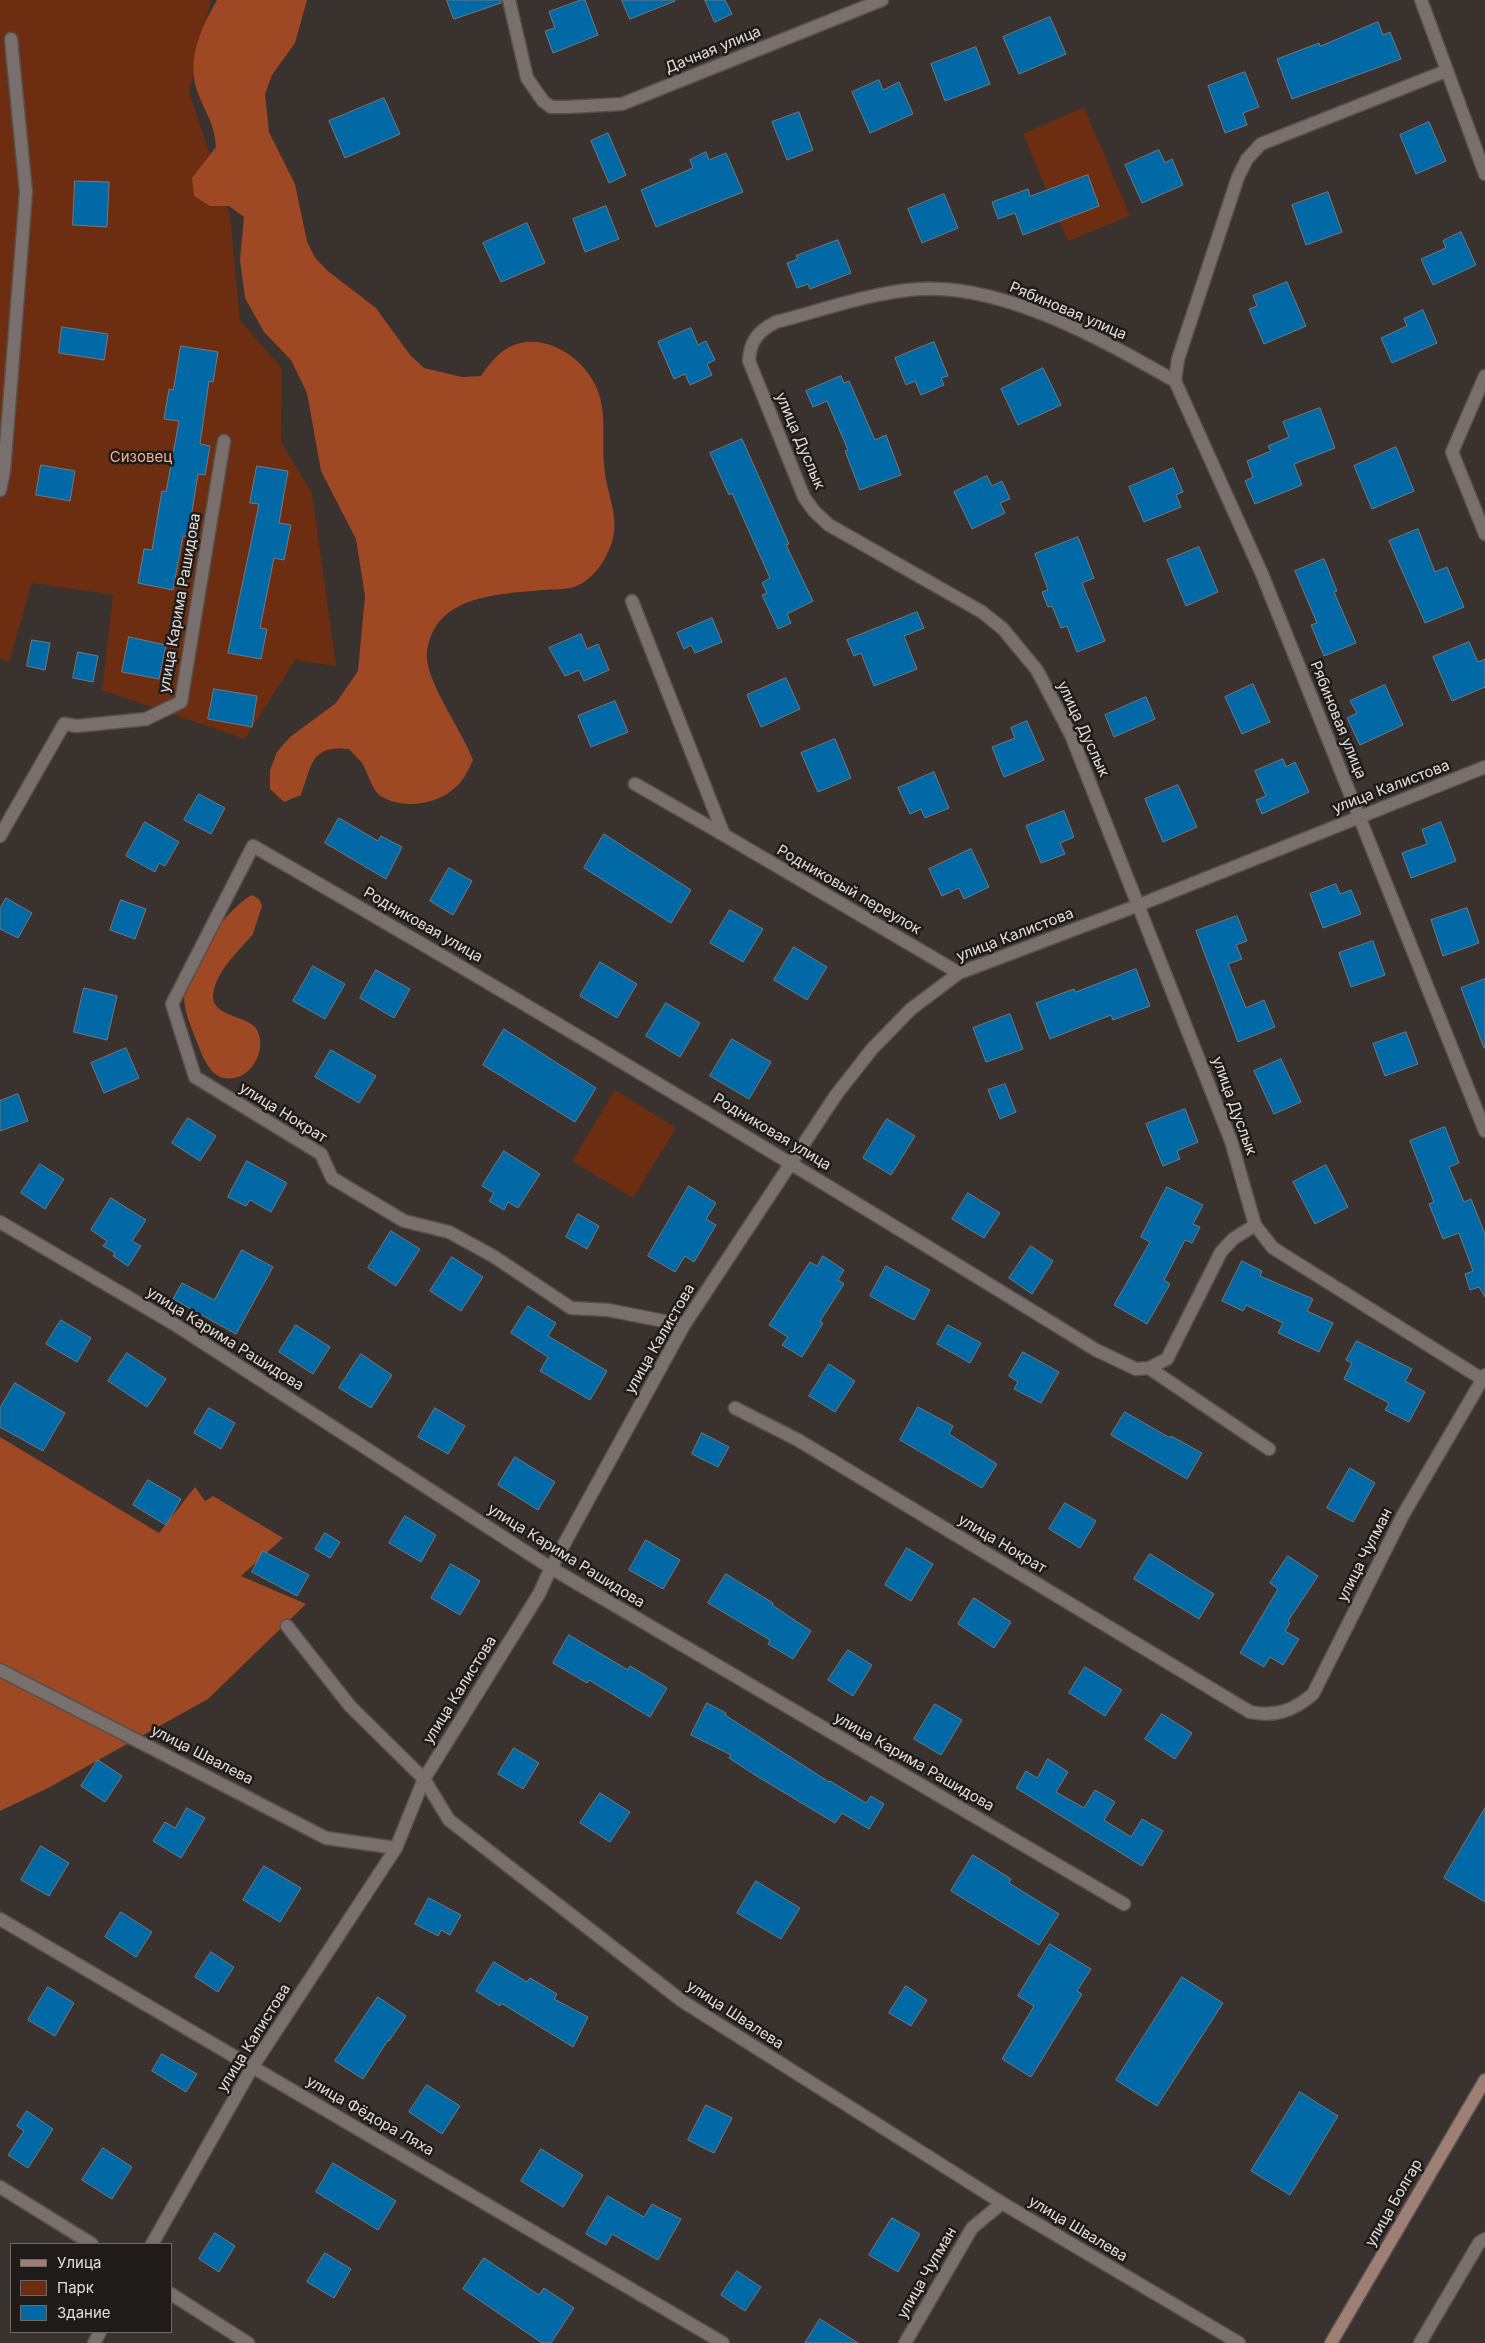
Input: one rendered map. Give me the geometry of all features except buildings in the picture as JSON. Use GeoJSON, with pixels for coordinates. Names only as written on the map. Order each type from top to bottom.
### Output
{"type":"FeatureCollection","features":[{"type":"Feature","properties":{"kind":"street","name":"Дачная улица"},"geometry":{"type":"LineString","coordinates":[[509,0],[527,78],[534,91],[551,106],[596,107],[622,104],[882,0]]}},
{"type":"Feature","properties":{"kind":"street"},"geometry":{"type":"LineString","coordinates":[[1421,0],[1485,174]]}},
{"type":"Feature","properties":{"kind":"street"},"geometry":{"type":"LineString","coordinates":[[0,490],[4,471],[26,192],[11,39]]}},
{"type":"Feature","properties":{"kind":"street"},"geometry":{"type":"LineString","coordinates":[[1175,381],[1178,359],[1238,177],[1247,159],[1261,144],[1446,71]]}},
{"type":"Feature","properties":{"kind":"street","name":"Рябиновая улица"},"geometry":{"type":"LineString","coordinates":[[750,351],[757,335],[764,328],[776,322],[892,292],[922,289],[954,291],[986,296],[1018,305],[1107,342],[1175,381],[1262,574],[1485,1131]]}},
{"type":"Feature","properties":{"kind":"street","name":"улица Дуслык"},"geometry":{"type":"LineString","coordinates":[[750,351],[750,361],[804,496],[814,511],[829,525],[982,612],[1003,629],[1037,670],[1071,735],[1139,905],[1231,1141],[1255,1225],[1273,1248],[1483,1377]]}},
{"type":"Feature","properties":{"kind":"street"},"geometry":{"type":"LineString","coordinates":[[1485,376],[1452,452],[1485,534]]}},
{"type":"Feature","properties":{"kind":"street","name":"улица Карима Рашидова"},"geometry":{"type":"LineString","coordinates":[[0,836],[64,724],[77,726],[146,719],[181,702],[224,441]]}},
{"type":"Feature","properties":{"kind":"street"},"geometry":{"type":"LineString","coordinates":[[632,601],[724,835]]}},
{"type":"Feature","properties":{"kind":"street","name":"улица Калистова"},"geometry":{"type":"LineString","coordinates":[[153,2243],[253,2066],[396,1848],[424,1779],[539,1594],[551,1568],[684,1325],[836,1096],[872,1049],[911,1010],[958,973],[1139,905],[1485,767]]}},
{"type":"Feature","properties":{"kind":"street","name":"Родниковый переулок"},"geometry":{"type":"LineString","coordinates":[[635,784],[958,973]]}},
{"type":"Feature","properties":{"kind":"street","name":"Родниковая улица"},"geometry":{"type":"LineString","coordinates":[[253,846],[426,945],[791,1163],[1096,1350],[1136,1369],[1149,1368],[1269,1449]]}},
{"type":"Feature","properties":{"kind":"street","name":"улица Нократ"},"geometry":{"type":"LineString","coordinates":[[253,846],[172,1004],[195,1077],[321,1154],[332,1178],[404,1221],[449,1232],[493,1256],[571,1308],[608,1310],[684,1325]]}},
{"type":"Feature","properties":{"kind":"street","name":"улица Карима Рашидова"},"geometry":{"type":"LineString","coordinates":[[0,1222],[174,1324],[551,1568],[1124,1904]]}},
{"type":"Feature","properties":{"kind":"street"},"geometry":{"type":"LineString","coordinates":[[1149,1368],[1167,1359],[1221,1252],[1233,1239],[1255,1225]]}},
{"type":"Feature","properties":{"kind":"street","name":"улица Чулман"},"geometry":{"type":"LineString","coordinates":[[1250,1712],[1275,1714],[1288,1711],[1300,1705],[1313,1694],[1403,1515],[1483,1377]]}},
{"type":"Feature","properties":{"kind":"street","name":"улица Нократ"},"geometry":{"type":"LineString","coordinates":[[735,1408],[798,1440],[1250,1712]]}},
{"type":"Feature","properties":{"kind":"street","name":"улица Швалева"},"geometry":{"type":"LineString","coordinates":[[287,1626],[350,1706],[424,1779],[449,1820],[682,2001],[1002,2203],[1239,2343]]}},
{"type":"Feature","properties":{"kind":"street","name":"улица Швалева"},"geometry":{"type":"LineString","coordinates":[[0,1670],[326,1838],[396,1848]]}},
{"type":"Feature","properties":{"kind":"street","name":"улица Фёдора Ляха"},"geometry":{"type":"LineString","coordinates":[[0,1919],[723,2343]]}},
{"type":"Feature","properties":{"kind":"street","name":"улица Болгар"},"geometry":{"type":"LineString","coordinates":[[1331,2343],[1485,2080]]}},
{"type":"Feature","properties":{"kind":"street"},"geometry":{"type":"LineString","coordinates":[[0,2187],[90,2243]]}},
{"type":"Feature","properties":{"kind":"street","name":"улица Чулман"},"geometry":{"type":"LineString","coordinates":[[905,2343],[972,2228],[1002,2203]]}},
{"type":"Feature","properties":{"kind":"street"},"geometry":{"type":"LineString","coordinates":[[1420,2343],[1479,2243],[1485,2239]]}},
{"type":"Feature","properties":{"kind":"street"},"geometry":{"type":"LineString","coordinates":[[172,2295],[248,2343]]}},
{"type":"Feature","properties":{"kind":"green space","name":"Сизовец"},"geometry":{"type":"Polygon","coordinates":[[[0,0],[211,0],[189,92],[230,216],[240,320],[282,369],[281,442],[312,493],[336,666],[295,660],[245,739],[102,690],[113,595],[32,583],[9,662],[0,659],[0,0]]]}},
{"type":"Feature","properties":{"kind":"green space"},"geometry":{"type":"Polygon","coordinates":[[[1084,107],[1130,216],[1068,241],[1023,134],[1084,107]]]}},
{"type":"Feature","properties":{"kind":"green space"},"geometry":{"type":"Polygon","coordinates":[[[615,1090],[676,1128],[633,1198],[572,1161],[615,1090]]]}},
{"type":"Feature","properties":{"kind":"shaded area"},"geometry":{"type":"Polygon","coordinates":[[[217,0],[307,0],[295,43],[272,75],[265,94],[269,132],[295,184],[307,242],[316,259],[329,272],[376,308],[410,355],[424,368],[462,377],[481,376],[495,358],[506,349],[520,343],[548,344],[562,350],[585,369],[599,394],[603,413],[605,473],[615,525],[606,557],[589,579],[582,584],[563,589],[489,596],[471,601],[441,619],[432,634],[427,653],[428,664],[438,691],[473,760],[458,785],[444,796],[435,800],[407,804],[398,803],[381,796],[373,786],[362,763],[349,749],[327,750],[320,754],[311,766],[301,795],[284,802],[270,789],[270,770],[277,752],[290,737],[336,703],[358,671],[365,596],[356,539],[321,471],[307,393],[291,360],[264,332],[245,298],[240,260],[244,217],[229,206],[210,206],[194,196],[192,178],[216,147],[212,126],[195,83],[194,59],[200,35],[217,0]]]}},
{"type":"Feature","properties":{"kind":"shaded area"},"geometry":{"type":"Polygon","coordinates":[[[252,895],[259,899],[262,906],[253,934],[222,971],[214,988],[213,997],[219,1009],[254,1026],[258,1032],[260,1049],[258,1057],[248,1071],[241,1076],[224,1078],[219,1077],[211,1070],[203,1056],[187,1016],[184,996],[191,970],[219,925],[242,902],[252,895]]]}},
{"type":"Feature","properties":{"kind":"shaded area"},"geometry":{"type":"Polygon","coordinates":[[[0,1437],[159,1533],[195,1487],[205,1501],[213,1496],[283,1538],[241,1576],[306,1604],[208,1699],[48,1788],[0,1811],[0,1437]]]}}]}
